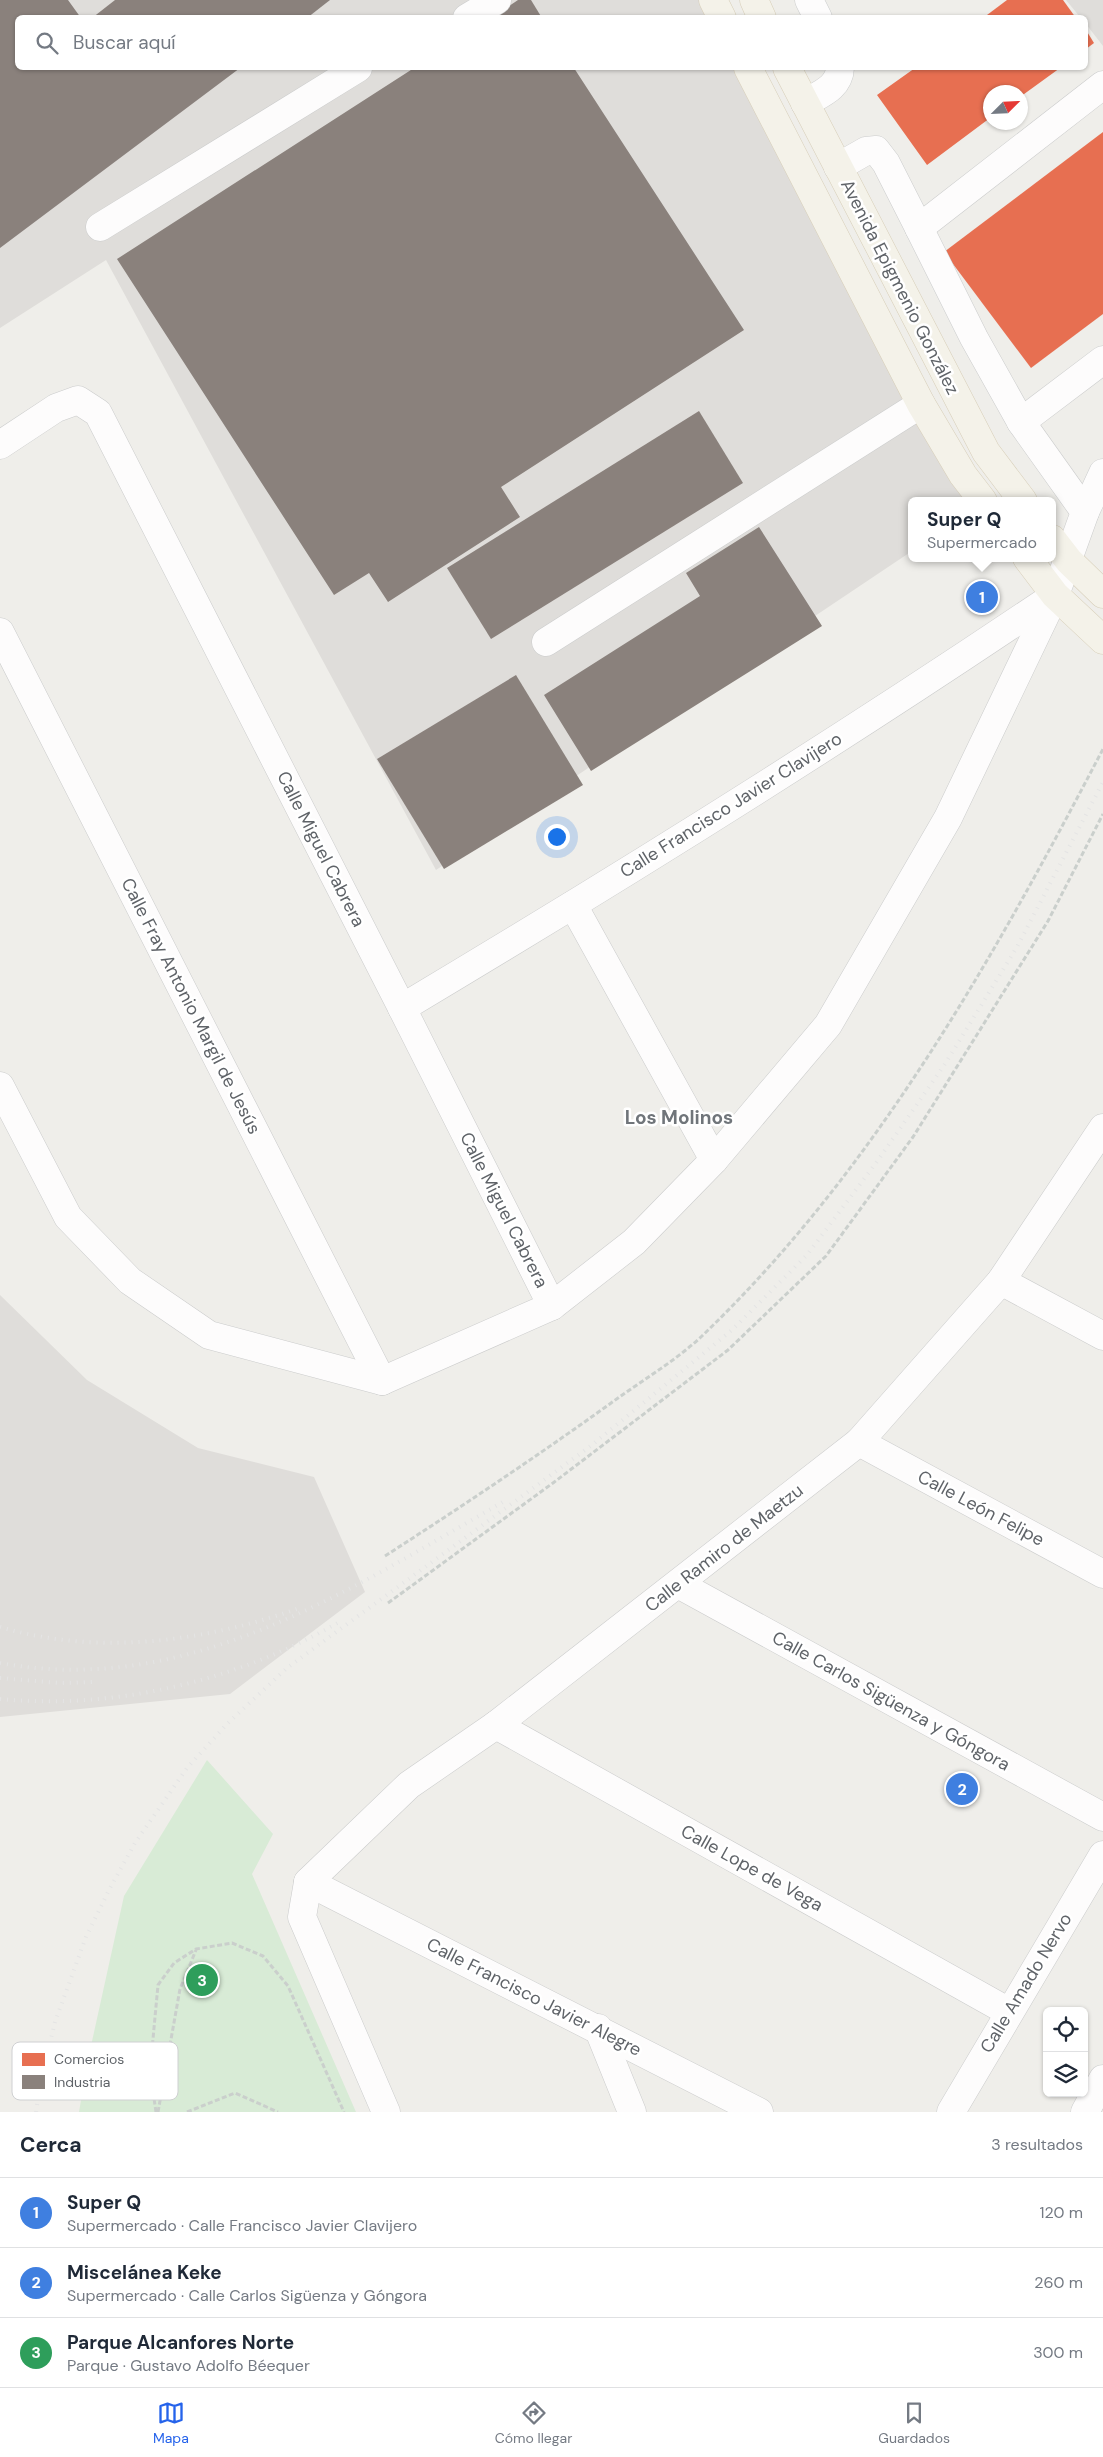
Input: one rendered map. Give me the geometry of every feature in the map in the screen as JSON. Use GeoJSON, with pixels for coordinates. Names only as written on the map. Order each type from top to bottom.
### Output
{"type":"FeatureCollection","features":[{"type":"Feature","properties":{"kind":"main road"},"geometry":{"type":"LineString","coordinates":[[713,0],[720,15]]}},
{"type":"Feature","properties":{"kind":"main road"},"geometry":{"type":"LineString","coordinates":[[754,0],[761,15]]}},
{"type":"Feature","properties":{"kind":"main road","name":"Avenida Epigmenio González"},"geometry":{"type":"LineString","coordinates":[[749,70],[921,404],[963,475],[980,497]]}},
{"type":"Feature","properties":{"kind":"main road","name":"Avenida Epigmenio González"},"geometry":{"type":"LineString","coordinates":[[788,70],[986,452],[1020,497]]}},
{"type":"Feature","properties":{"kind":"main road"},"geometry":{"type":"LineString","coordinates":[[1056,544],[1069,561],[1103,594]]}},
{"type":"Feature","properties":{"kind":"main road"},"geometry":{"type":"LineString","coordinates":[[1030,562],[1055,595],[1103,640]]}},
{"type":"Feature","properties":{"kind":"street"},"geometry":{"type":"LineString","coordinates":[[472,15],[497,0]]}},
{"type":"Feature","properties":{"kind":"street"},"geometry":{"type":"LineString","coordinates":[[809,0],[816,15]]}},
{"type":"Feature","properties":{"kind":"street"},"geometry":{"type":"LineString","coordinates":[[100,227],[355,70]]}},
{"type":"Feature","properties":{"kind":"street"},"geometry":{"type":"LineString","coordinates":[[805,103],[832,88],[840,77],[840,70]]}},
{"type":"Feature","properties":{"kind":"street"},"geometry":{"type":"LineString","coordinates":[[919,228],[1103,85]]}},
{"type":"Feature","properties":{"kind":"street"},"geometry":{"type":"LineString","coordinates":[[838,167],[866,151],[876,150],[886,163],[974,338],[1021,422],[1085,512]]}},
{"type":"Feature","properties":{"kind":"street"},"geometry":{"type":"LineString","coordinates":[[1021,422],[1103,360]]}},
{"type":"Feature","properties":{"kind":"street","name":"Calle Miguel Cabrera"},"geometry":{"type":"LineString","coordinates":[[0,445],[56,408],[78,400],[98,413],[552,1306]]}},
{"type":"Feature","properties":{"kind":"street"},"geometry":{"type":"LineString","coordinates":[[546,642],[921,404]]}},
{"type":"Feature","properties":{"kind":"street"},"geometry":{"type":"LineString","coordinates":[[0,1086],[68,1217],[130,1281],[208,1336],[382,1381],[552,1306],[634,1242],[714,1160],[828,1025],[948,818],[1055,595],[1069,561],[1085,512],[1103,473]]}},
{"type":"Feature","properties":{"kind":"street","name":"Calle Francisco Javier Clavijero"},"geometry":{"type":"LineString","coordinates":[[402,1008],[573,905],[946,668],[1055,595]]}},
{"type":"Feature","properties":{"kind":"street","name":"Calle Fray Antonio Margil de Jesús"},"geometry":{"type":"LineString","coordinates":[[0,632],[382,1381]]}},
{"type":"Feature","properties":{"kind":"street"},"geometry":{"type":"LineString","coordinates":[[573,905],[714,1160]]}},
{"type":"Feature","properties":{"kind":"street","name":"Calle Ramiro de Maetzu"},"geometry":{"type":"LineString","coordinates":[[308,1882],[409,1785],[496,1725],[859,1442],[1001,1281],[1103,1128]]}},
{"type":"Feature","properties":{"kind":"street"},"geometry":{"type":"LineString","coordinates":[[1001,1281],[1103,1336]]}},
{"type":"Feature","properties":{"kind":"street","name":"Calle León Felipe"},"geometry":{"type":"LineString","coordinates":[[859,1442],[1103,1574]]}},
{"type":"Feature","properties":{"kind":"street","name":"Calle Carlos Sigüenza y Góngora"},"geometry":{"type":"LineString","coordinates":[[678,1584],[1103,1817]]}},
{"type":"Feature","properties":{"kind":"street","name":"Calle Lope de Vega"},"geometry":{"type":"LineString","coordinates":[[496,1725],[1009,2012]]}},
{"type":"Feature","properties":{"kind":"street","name":"Calle Amado Nervo"},"geometry":{"type":"LineString","coordinates":[[951,2112],[1103,1855]]}},
{"type":"Feature","properties":{"kind":"street"},"geometry":{"type":"LineString","coordinates":[[308,1882],[302,1917],[386,2112]]}},
{"type":"Feature","properties":{"kind":"street","name":"Calle Francisco Javier Alegre"},"geometry":{"type":"LineString","coordinates":[[308,1882],[598,2028],[759,2112]]}},
{"type":"Feature","properties":{"kind":"street"},"geometry":{"type":"LineString","coordinates":[[598,2028],[632,2112]]}},
{"type":"Feature","properties":{"kind":"street"},"geometry":{"type":"LineString","coordinates":[[1085,2112],[1103,2079]]}},
{"type":"Feature","properties":{"kind":"path"},"geometry":{"type":"LineString","coordinates":[[385,1556],[533,1460],[700,1338],[792,1242],[872,1140],[1001,939],[1103,749]]}},
{"type":"Feature","properties":{"kind":"path"},"geometry":{"type":"LineString","coordinates":[[388,1603],[553,1483],[728,1350],[826,1256],[913,1137],[1038,938],[1103,814]]}},
{"type":"Feature","properties":{"kind":"path"},"geometry":{"type":"LineString","coordinates":[[153,2042],[158,1985],[174,1963],[196,1949],[232,1943],[262,1956],[288,1986],[344,2112]]}},
{"type":"Feature","properties":{"kind":"path"},"geometry":{"type":"LineString","coordinates":[[170,2042],[180,1989],[196,1949]]}},
{"type":"Feature","properties":{"kind":"path"},"geometry":{"type":"LineString","coordinates":[[187,2112],[235,2092],[278,2112]]}},
{"type":"Feature","properties":{"kind":"shaded area"},"geometry":{"type":"Polygon","coordinates":[[[0,0],[699,0],[707,15],[15,15],[15,70],[736,70],[975,497],[908,497],[908,554],[436,870],[106,260],[0,328],[0,0]]]}},
{"type":"Feature","properties":{"kind":"shaded area"},"geometry":{"type":"Polygon","coordinates":[[[1066,0],[1103,0],[1103,46],[1088,27],[1088,15],[1078,15],[1066,0]]]}},
{"type":"Feature","properties":{"kind":"shaded area"},"geometry":{"type":"Polygon","coordinates":[[[0,1295],[87,1380],[198,1448],[314,1477],[365,1592],[230,1694],[0,1717],[0,1295]]]}},
{"type":"Feature","properties":{"kind":"green space"},"geometry":{"type":"Polygon","coordinates":[[[207,1760],[273,1834],[252,1874],[356,2112],[79,2112],[81,2100],[178,2100],[178,2042],[92,2042],[124,1896],[207,1760]]]}},
{"type":"Feature","properties":{"kind":"building: Comercios"},"geometry":{"type":"Polygon","coordinates":[[[1007,0],[1063,0],[1074,15],[987,15],[1007,0]]]}},
{"type":"Feature","properties":{"kind":"building: Comercios"},"geometry":{"type":"Polygon","coordinates":[[[1088,33],[1094,43],[1088,48],[1088,33]]]}},
{"type":"Feature","properties":{"kind":"building: Comercios"},"geometry":{"type":"Polygon","coordinates":[[[912,70],[1057,70],[1028,91],[1028,85],[983,85],[983,123],[927,165],[877,95],[912,70]]]}},
{"type":"Feature","properties":{"kind":"building: Comercios"},"geometry":{"type":"Polygon","coordinates":[[[1103,132],[1103,314],[1031,368],[944,252],[1103,132]]]}},
{"type":"Feature","properties":{"kind":"building: Industria"},"geometry":{"type":"Polygon","coordinates":[[[0,0],[68,0],[79,15],[15,15],[15,70],[237,70],[0,248],[0,0]]]}},
{"type":"Feature","properties":{"kind":"building: Industria"},"geometry":{"type":"Polygon","coordinates":[[[115,0],[330,0],[311,15],[96,15],[115,0]]]}},
{"type":"Feature","properties":{"kind":"building: Industria"},"geometry":{"type":"Polygon","coordinates":[[[518,0],[531,0],[540,15],[496,15],[518,0]]]}},
{"type":"Feature","properties":{"kind":"building: Industria"},"geometry":{"type":"Polygon","coordinates":[[[411,70],[575,70],[744,330],[501,487],[520,517],[388,602],[369,573],[334,595],[117,259],[411,70]]]}},
{"type":"Feature","properties":{"kind":"building: Industria"},"geometry":{"type":"Polygon","coordinates":[[[699,411],[743,483],[491,639],[447,568],[699,411]]]}},
{"type":"Feature","properties":{"kind":"building: Industria"},"geometry":{"type":"Polygon","coordinates":[[[759,527],[822,626],[591,771],[544,695],[700,596],[686,573],[759,527]]]}},
{"type":"Feature","properties":{"kind":"building: Industria"},"geometry":{"type":"Polygon","coordinates":[[[516,675],[583,785],[444,869],[377,759],[516,675]]]}},
{"type":"Feature","properties":{"kind":"railway"},"geometry":{"type":"LineString","coordinates":[[50,2042],[55,2022],[86,1937],[135,1843],[187,1768],[227,1724],[287,1668],[592,1445],[732,1330],[807,1255],[876,1163],[945,1064],[1017,947],[1103,782]]}},
{"type":"Feature","properties":{"kind":"railway"},"geometry":{"type":"LineString","coordinates":[[0,1663],[69,1670],[136,1665],[201,1651],[264,1629],[325,1601],[386,1569],[503,1502]]}},
{"type":"Feature","properties":{"kind":"railway"},"geometry":{"type":"LineString","coordinates":[[0,1627],[37,1636],[74,1641],[112,1643],[150,1641],[224,1630],[297,1609]]}},
{"type":"Feature","properties":{"kind":"railway"},"geometry":{"type":"LineString","coordinates":[[0,1699],[44,1701],[89,1700],[133,1695],[176,1686],[219,1675],[261,1660],[302,1642],[341,1621]]}},
{"type":"Feature","properties":{"kind":"railway"},"geometry":{"type":"LineString","coordinates":[[0,1678],[59,1683],[93,1682]]}},
{"type":"Feature","properties":{"kind":"railway"},"geometry":{"type":"LineString","coordinates":[[36,2112],[38,2100]]}},
{"type":"Feature","properties":{"kind":"place","name":"Super Q"},"geometry":{"type":"Point","coordinates":[982,597]}},
{"type":"Feature","properties":{"kind":"place","name":"Miscelánea Keke"},"geometry":{"type":"Point","coordinates":[962,1789]}},
{"type":"Feature","properties":{"kind":"place","name":"Parque Alcanfores Norte"},"geometry":{"type":"Point","coordinates":[202,1980]}},
{"type":"Feature","properties":{"kind":"district","name":"Los Molinos"},"geometry":{"type":"Point","coordinates":[679,1117]}}]}
